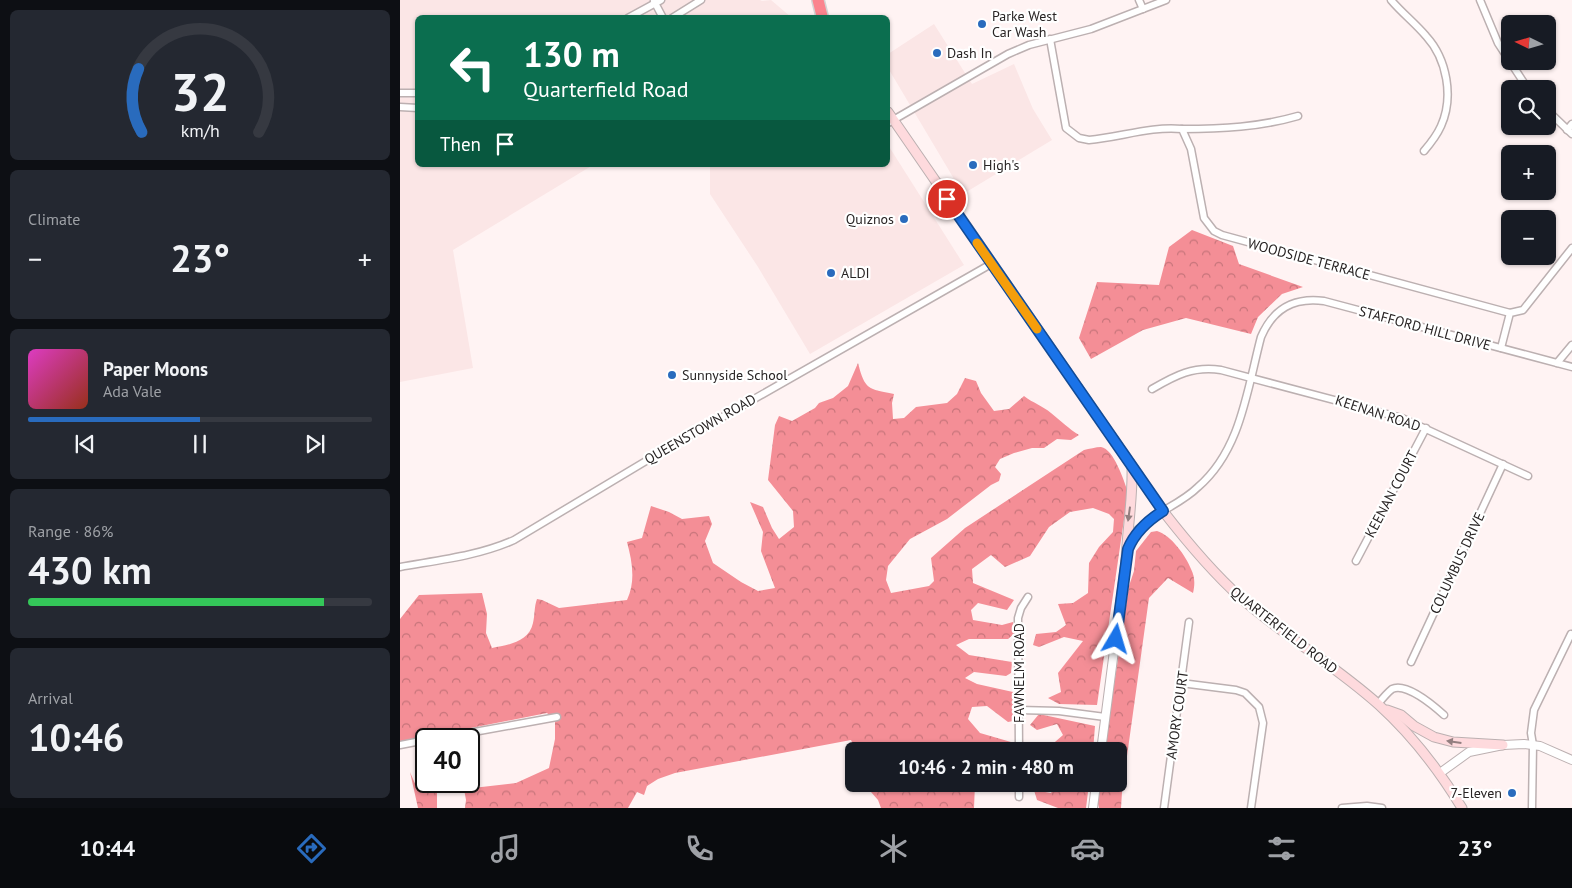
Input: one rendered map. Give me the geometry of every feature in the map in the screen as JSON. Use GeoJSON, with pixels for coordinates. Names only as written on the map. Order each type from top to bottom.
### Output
{"type":"FeatureCollection","features":[{"type":"Feature","properties":{"kind":"highway"},"geometry":{"type":"LineString","coordinates":[[818,0],[822,15]]}},
{"type":"Feature","properties":{"kind":"main road"},"geometry":{"type":"LineString","coordinates":[[811,0],[821,15]]}},
{"type":"Feature","properties":{"kind":"main road","name":"QUARTERFIELD ROAD"},"geometry":{"type":"LineString","coordinates":[[890,119],[1163,511],[1200,558],[1242,599],[1380,706],[1411,736],[1440,773],[1462,808]]}},
{"type":"Feature","properties":{"kind":"main road"},"geometry":{"type":"LineString","coordinates":[[1126,562],[1127,534],[1133,491],[1132,466]]}},
{"type":"Feature","properties":{"kind":"main road"},"geometry":{"type":"LineString","coordinates":[[1380,706],[1401,715],[1414,726],[1434,738],[1453,742],[1503,745]]}},
{"type":"Feature","properties":{"kind":"street"},"geometry":{"type":"LineString","coordinates":[[677,15],[702,0]]}},
{"type":"Feature","properties":{"kind":"street"},"geometry":{"type":"LineString","coordinates":[[1139,0],[1143,9]]}},
{"type":"Feature","properties":{"kind":"street"},"geometry":{"type":"LineString","coordinates":[[890,117],[1008,54],[1029,45],[1091,29],[1166,0]]}},
{"type":"Feature","properties":{"kind":"street"},"geometry":{"type":"LineString","coordinates":[[1392,0],[1428,37],[1440,57],[1446,74],[1448,88],[1446,108],[1441,125],[1424,152]]}},
{"type":"Feature","properties":{"kind":"street"},"geometry":{"type":"LineString","coordinates":[[1480,0],[1498,43],[1522,80]]}},
{"type":"Feature","properties":{"kind":"street"},"geometry":{"type":"LineString","coordinates":[[633,15],[657,1],[662,15]]}},
{"type":"Feature","properties":{"kind":"street"},"geometry":{"type":"LineString","coordinates":[[1050,39],[1066,128],[1080,138],[1089,140],[1153,129],[1215,129],[1254,126],[1298,116]]}},
{"type":"Feature","properties":{"kind":"street"},"geometry":{"type":"LineString","coordinates":[[400,93],[415,93]]}},
{"type":"Feature","properties":{"kind":"street"},"geometry":{"type":"LineString","coordinates":[[400,107],[415,108]]}},
{"type":"Feature","properties":{"kind":"street"},"geometry":{"type":"LineString","coordinates":[[1556,119],[1569,132],[1572,124]]}},
{"type":"Feature","properties":{"kind":"street","name":"WOODSIDE TERRACE"},"geometry":{"type":"LineString","coordinates":[[1182,129],[1191,149],[1204,218],[1214,231],[1222,236],[1510,313]]}},
{"type":"Feature","properties":{"kind":"street"},"geometry":{"type":"LineString","coordinates":[[1501,348],[1510,313],[1523,310],[1572,248]]}},
{"type":"Feature","properties":{"kind":"street","name":"QUEENSTOWN ROAD"},"geometry":{"type":"LineString","coordinates":[[400,567],[473,554],[502,546],[514,540],[684,438],[991,264]]}},
{"type":"Feature","properties":{"kind":"street","name":"STAFFORD HILL DRIVE"},"geometry":{"type":"LineString","coordinates":[[1251,377],[1261,337],[1266,326],[1278,311],[1300,301],[1324,301],[1572,367]]}},
{"type":"Feature","properties":{"kind":"street"},"geometry":{"type":"LineString","coordinates":[[1557,363],[1572,346]]}},
{"type":"Feature","properties":{"kind":"street","name":"KEENAN ROAD"},"geometry":{"type":"LineString","coordinates":[[1152,389],[1177,375],[1198,368],[1222,370],[1384,412],[1426,428],[1528,476]]}},
{"type":"Feature","properties":{"kind":"street"},"geometry":{"type":"LineString","coordinates":[[1102,742],[1126,562],[1132,539],[1138,530],[1198,488],[1222,460],[1235,437],[1251,377]]}},
{"type":"Feature","properties":{"kind":"street","name":"KEENAN COURT"},"geometry":{"type":"LineString","coordinates":[[1356,561],[1426,428]]}},
{"type":"Feature","properties":{"kind":"street","name":"COLUMBUS DRIVE"},"geometry":{"type":"LineString","coordinates":[[1411,662],[1503,464]]}},
{"type":"Feature","properties":{"kind":"street","name":"FAWNELM ROAD"},"geometry":{"type":"LineString","coordinates":[[1019,742],[1018,618],[1021,608],[1028,597]]}},
{"type":"Feature","properties":{"kind":"street","name":"AMORY COURT"},"geometry":{"type":"LineString","coordinates":[[1164,808],[1190,622]]}},
{"type":"Feature","properties":{"kind":"street"},"geometry":{"type":"LineString","coordinates":[[1532,808],[1533,745],[1531,733],[1534,710],[1571,634]]}},
{"type":"Feature","properties":{"kind":"street"},"geometry":{"type":"LineString","coordinates":[[1181,683],[1240,692],[1254,700],[1259,706],[1263,723],[1251,808]]}},
{"type":"Feature","properties":{"kind":"street"},"geometry":{"type":"LineString","coordinates":[[1380,706],[1393,689],[1398,688],[1412,692],[1432,704],[1444,715]]}},
{"type":"Feature","properties":{"kind":"street"},"geometry":{"type":"LineString","coordinates":[[1019,710],[1058,711],[1105,717]]}},
{"type":"Feature","properties":{"kind":"street"},"geometry":{"type":"LineString","coordinates":[[480,731],[557,717]]}},
{"type":"Feature","properties":{"kind":"street"},"geometry":{"type":"LineString","coordinates":[[400,745],[415,742]]}},
{"type":"Feature","properties":{"kind":"street"},"geometry":{"type":"LineString","coordinates":[[1440,773],[1468,752],[1503,745],[1533,745],[1547,748],[1572,760]]}},
{"type":"Feature","properties":{"kind":"street"},"geometry":{"type":"LineString","coordinates":[[1019,792],[1019,797]]}},
{"type":"Feature","properties":{"kind":"street"},"geometry":{"type":"LineString","coordinates":[[1093,808],[1095,792]]}},
{"type":"Feature","properties":{"kind":"street"},"geometry":{"type":"LineString","coordinates":[[1342,808],[1367,806],[1382,808]]}},
{"type":"Feature","properties":{"kind":"shaded area"},"geometry":{"type":"Polygon","coordinates":[[[400,0],[771,0],[789,15],[415,15],[415,167],[590,167],[453,250],[473,368],[400,382],[400,0]]]}},
{"type":"Feature","properties":{"kind":"shaded area"},"geometry":{"type":"Polygon","coordinates":[[[934,24],[972,84],[1014,64],[1033,109],[1052,140],[963,194],[890,71],[890,53],[934,24]]]}},
{"type":"Feature","properties":{"kind":"shaded area"},"geometry":{"type":"Polygon","coordinates":[[[890,148],[964,265],[810,354],[758,267],[710,194],[710,167],[890,167],[890,148]]]}},
{"type":"Feature","properties":{"kind":"green space"},"geometry":{"type":"Polygon","coordinates":[[[1192,230],[1233,246],[1239,264],[1303,287],[1282,294],[1258,317],[1251,334],[1186,318],[1143,330],[1091,359],[1079,338],[1097,282],[1159,285],[1169,247],[1192,230]]]}},
{"type":"Feature","properties":{"kind":"green space"},"geometry":{"type":"Polygon","coordinates":[[[858,363],[863,379],[869,387],[894,394],[892,403],[893,419],[904,418],[916,407],[947,403],[957,394],[965,378],[976,381],[981,393],[994,411],[1009,409],[1024,396],[1048,411],[1079,435],[1071,440],[1057,439],[1044,448],[1032,448],[1000,459],[995,467],[1001,474],[999,481],[947,519],[910,539],[888,566],[886,580],[891,593],[929,586],[934,581],[931,558],[965,528],[1084,450],[1101,447],[1110,453],[1118,466],[1128,492],[1097,705],[1059,704],[1048,698],[1061,692],[1058,673],[1083,641],[1064,637],[1039,647],[1033,645],[1036,634],[1056,632],[1066,625],[1058,604],[1073,603],[1088,593],[1089,563],[1099,547],[1113,532],[1114,519],[1109,514],[1093,508],[1070,512],[1049,527],[1030,556],[1005,567],[991,555],[972,569],[973,583],[1014,600],[1007,610],[978,603],[971,610],[973,620],[1002,625],[1013,622],[1014,634],[1008,639],[969,639],[956,645],[969,655],[1012,662],[1011,673],[1006,676],[974,672],[965,678],[977,684],[1013,692],[1013,721],[1008,722],[987,706],[972,707],[968,719],[980,733],[1011,742],[852,742],[851,740],[675,773],[658,779],[647,786],[644,795],[637,792],[628,808],[465,808],[465,793],[480,793],[480,787],[516,783],[549,768],[555,739],[555,720],[547,713],[471,728],[415,728],[415,739],[400,742],[400,619],[419,595],[482,593],[487,614],[486,633],[492,648],[517,642],[527,634],[533,623],[537,599],[559,608],[627,600],[632,586],[632,564],[627,542],[642,538],[651,506],[682,519],[709,516],[712,524],[705,541],[713,563],[758,591],[775,588],[761,551],[763,532],[750,502],[763,507],[779,539],[794,527],[793,511],[768,480],[775,425],[779,416],[792,421],[815,408],[819,403],[833,398],[848,386],[858,363]]]}},
{"type":"Feature","properties":{"kind":"green space"},"geometry":{"type":"Polygon","coordinates":[[[1157,531],[1162,533],[1173,541],[1186,558],[1194,578],[1194,584],[1193,593],[1168,578],[1149,598],[1127,756],[1127,742],[1105,742],[1136,551],[1151,532],[1157,531]]]}},
{"type":"Feature","properties":{"kind":"green space"},"geometry":{"type":"Polygon","coordinates":[[[1039,714],[1095,726],[1094,742],[1055,742],[1063,735],[1057,724],[1037,730],[1030,725],[1039,714]]]}},
{"type":"Feature","properties":{"kind":"green space"},"geometry":{"type":"Polygon","coordinates":[[[410,772],[415,784],[415,793],[437,793],[437,808],[418,808],[410,772]]]}},
{"type":"Feature","properties":{"kind":"green space"},"geometry":{"type":"Polygon","coordinates":[[[871,792],[975,792],[974,808],[881,808],[878,800],[871,792]]]}},
{"type":"Feature","properties":{"kind":"green space"},"geometry":{"type":"Polygon","coordinates":[[[1035,792],[1088,792],[1086,808],[1058,808],[1037,800],[1035,792]]]}},
{"type":"Feature","properties":{"kind":"green space"},"geometry":{"type":"Polygon","coordinates":[[[1098,792],[1122,792],[1121,808],[1099,808],[1098,792]]]}},
{"type":"Feature","properties":{"kind":"slow traffic"},"geometry":{"type":"LineString","coordinates":[[977,243],[1037,329]]}},
{"type":"Feature","properties":{"kind":"place","name":"Parke West Car Wash"},"geometry":{"type":"Point","coordinates":[982,24]}},
{"type":"Feature","properties":{"kind":"place","name":"Dash In"},"geometry":{"type":"Point","coordinates":[937,53]}},
{"type":"Feature","properties":{"kind":"place","name":"High's"},"geometry":{"type":"Point","coordinates":[973,165]}},
{"type":"Feature","properties":{"kind":"place","name":"Quiznos"},"geometry":{"type":"Point","coordinates":[904,219]}},
{"type":"Feature","properties":{"kind":"place","name":"ALDI"},"geometry":{"type":"Point","coordinates":[831,273]}},
{"type":"Feature","properties":{"kind":"place","name":"Sunnyside School"},"geometry":{"type":"Point","coordinates":[672,375]}},
{"type":"Feature","properties":{"kind":"place","name":"7-Eleven"},"geometry":{"type":"Point","coordinates":[1512,793]}},
{"type":"Feature","properties":{"kind":"route"},"geometry":{"type":"LineString","coordinates":[[947,199],[1163,511],[1138,530],[1128,549],[1116,639]]}}]}
